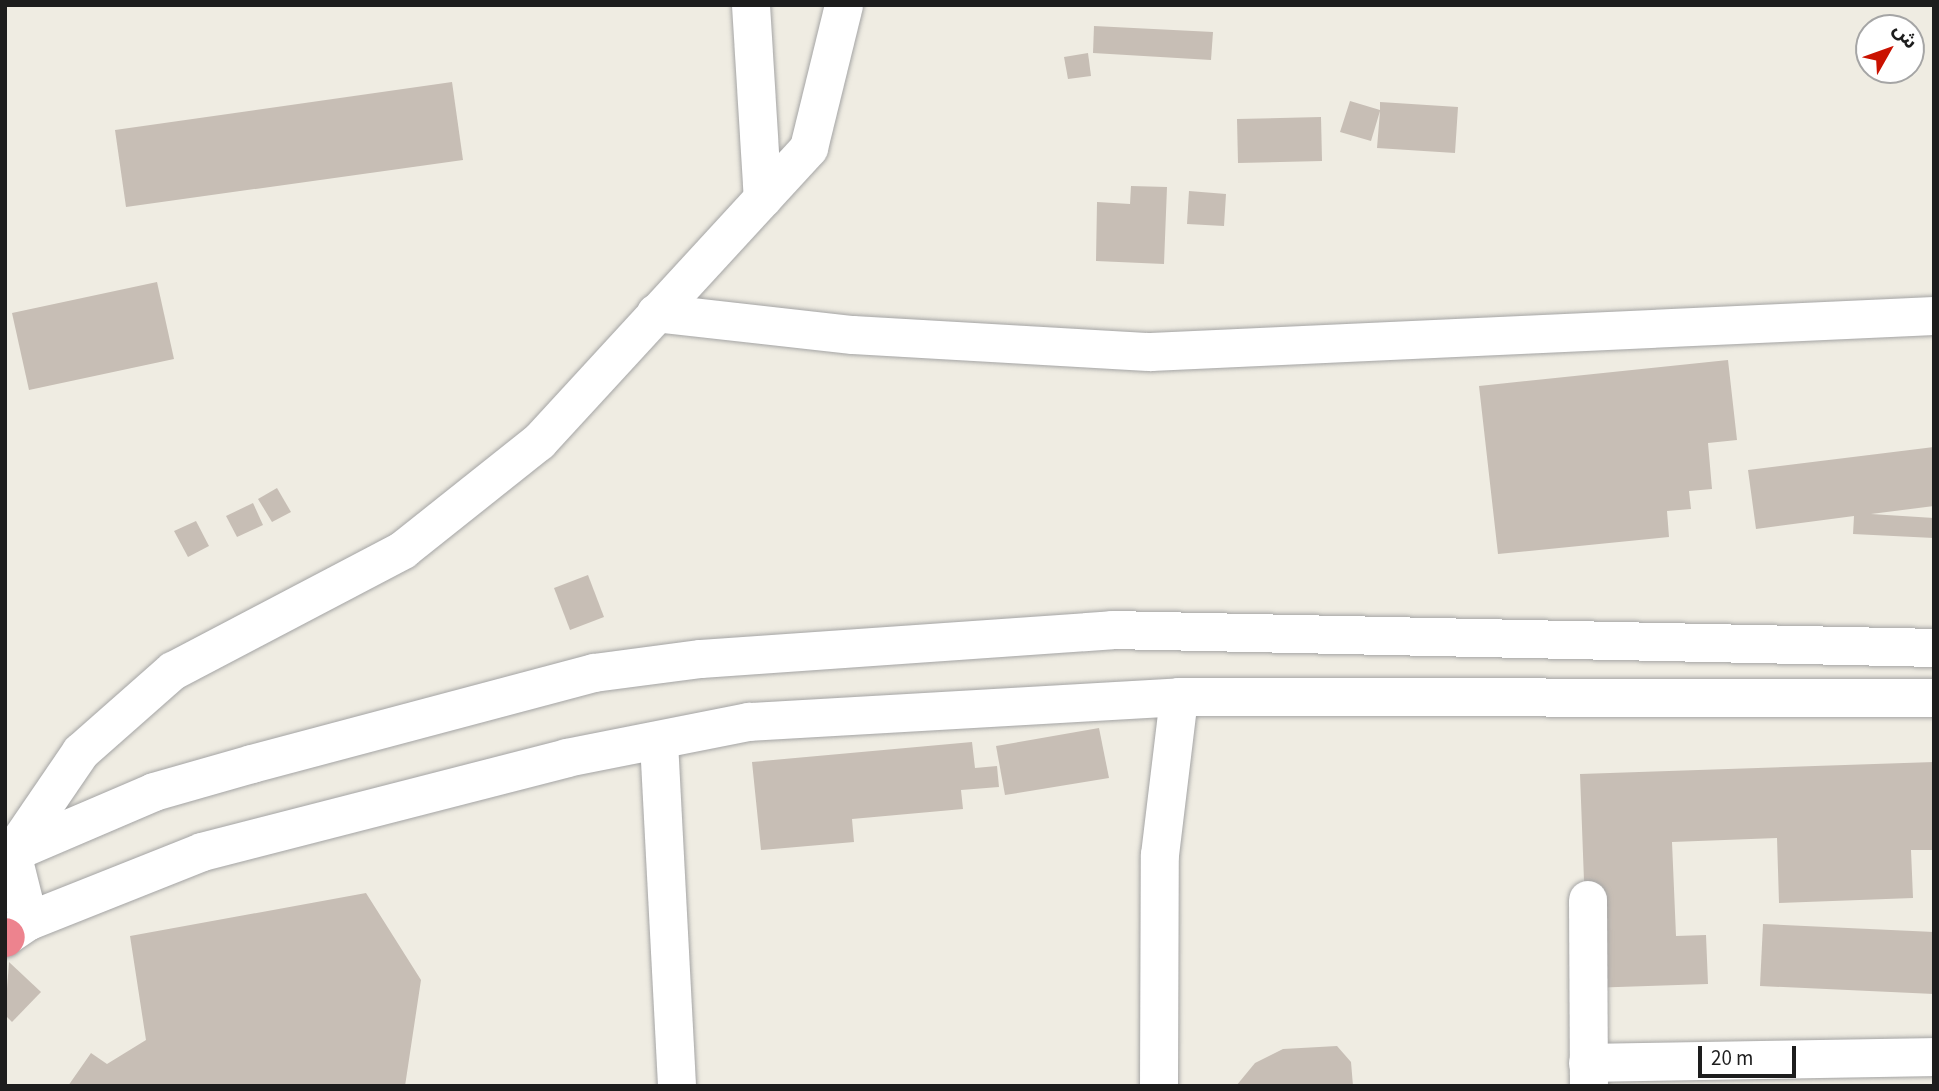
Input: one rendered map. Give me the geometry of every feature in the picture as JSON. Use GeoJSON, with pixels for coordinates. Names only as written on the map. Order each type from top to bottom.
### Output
{"type":"FeatureCollection","features":[{"type":"Feature","properties":{"kind":"street"},"geometry":{"type":"LineString","coordinates":[[751,5],[763,199]]}},
{"type":"Feature","properties":{"kind":"street"},"geometry":{"type":"LineString","coordinates":[[844,5],[818,131],[763,199],[656,313],[582,400],[448,519],[356,579],[173,671],[140,696],[72,762],[8,855],[11,933],[202,852],[567,758],[659,742],[749,722],[1178,698],[1934,698]]}},
{"type":"Feature","properties":{"kind":"street"},"geometry":{"type":"LineString","coordinates":[[656,313],[878,337],[1151,352],[1934,316]]}},
{"type":"Feature","properties":{"kind":"street"},"geometry":{"type":"LineString","coordinates":[[8,855],[154,792],[252,764],[594,673],[701,659],[1112,630],[1934,648]]}},
{"type":"Feature","properties":{"kind":"street"},"geometry":{"type":"LineString","coordinates":[[1158,1086],[1160,855],[1178,698]]}},
{"type":"Feature","properties":{"kind":"street"},"geometry":{"type":"LineString","coordinates":[[659,742],[677,1086]]}},
{"type":"Feature","properties":{"kind":"street"},"geometry":{"type":"LineString","coordinates":[[1588,900],[1588,1074],[1934,1057]]}},
{"type":"Feature","properties":{"kind":"building"},"geometry":{"type":"Polygon","coordinates":[[[1094,26],[1213,32],[1211,60],[1093,53],[1094,26]]]}},
{"type":"Feature","properties":{"kind":"building"},"geometry":{"type":"Polygon","coordinates":[[[1088,53],[1091,76],[1068,79],[1064,57],[1088,53]]]}},
{"type":"Feature","properties":{"kind":"building"},"geometry":{"type":"Polygon","coordinates":[[[452,82],[463,160],[126,207],[115,130],[452,82]]]}},
{"type":"Feature","properties":{"kind":"building"},"geometry":{"type":"Polygon","coordinates":[[[1350,101],[1380,110],[1380,102],[1458,107],[1455,153],[1377,148],[1380,111],[1371,141],[1340,132],[1350,101]]]}},
{"type":"Feature","properties":{"kind":"building"},"geometry":{"type":"Polygon","coordinates":[[[1321,117],[1322,161],[1238,163],[1237,119],[1321,117]]]}},
{"type":"Feature","properties":{"kind":"building"},"geometry":{"type":"Polygon","coordinates":[[[1131,186],[1167,187],[1164,264],[1096,261],[1097,202],[1130,204],[1131,186]]]}},
{"type":"Feature","properties":{"kind":"building"},"geometry":{"type":"Polygon","coordinates":[[[1189,191],[1226,194],[1224,226],[1187,224],[1189,191]]]}},
{"type":"Feature","properties":{"kind":"building"},"geometry":{"type":"Polygon","coordinates":[[[157,282],[174,359],[29,390],[12,313],[157,282]]]}},
{"type":"Feature","properties":{"kind":"building"},"geometry":{"type":"Polygon","coordinates":[[[1728,360],[1737,440],[1708,443],[1712,489],[1689,491],[1691,509],[1667,511],[1669,537],[1498,554],[1479,386],[1728,360]]]}},
{"type":"Feature","properties":{"kind":"building"},"geometry":{"type":"Polygon","coordinates":[[[1934,447],[1934,506],[1871,514],[1934,518],[1934,538],[1853,534],[1854,516],[1756,529],[1748,470],[1934,447]]]}},
{"type":"Feature","properties":{"kind":"building"},"geometry":{"type":"Polygon","coordinates":[[[277,488],[291,512],[272,522],[258,499],[277,488]]]}},
{"type":"Feature","properties":{"kind":"building"},"geometry":{"type":"Polygon","coordinates":[[[253,503],[263,525],[237,537],[226,516],[253,503]]]}},
{"type":"Feature","properties":{"kind":"building"},"geometry":{"type":"Polygon","coordinates":[[[196,521],[209,546],[188,557],[174,531],[196,521]]]}},
{"type":"Feature","properties":{"kind":"building"},"geometry":{"type":"Polygon","coordinates":[[[588,575],[604,617],[570,630],[554,588],[588,575]]]}},
{"type":"Feature","properties":{"kind":"building"},"geometry":{"type":"Polygon","coordinates":[[[1099,728],[1109,778],[1005,795],[996,746],[1099,728]]]}},
{"type":"Feature","properties":{"kind":"building"},"geometry":{"type":"Polygon","coordinates":[[[972,742],[975,768],[997,766],[999,787],[961,790],[963,809],[852,819],[854,842],[761,850],[752,762],[972,742]]]}},
{"type":"Feature","properties":{"kind":"building"},"geometry":{"type":"Polygon","coordinates":[[[1934,762],[1934,850],[1911,850],[1913,898],[1779,903],[1777,838],[1672,842],[1676,936],[1706,935],[1708,984],[1588,988],[1580,774],[1934,762]]]}},
{"type":"Feature","properties":{"kind":"building"},"geometry":{"type":"Polygon","coordinates":[[[366,893],[421,980],[405,1086],[68,1086],[91,1053],[107,1064],[146,1040],[130,936],[366,893]]]}},
{"type":"Feature","properties":{"kind":"building"},"geometry":{"type":"Polygon","coordinates":[[[1763,924],[1934,932],[1934,994],[1760,986],[1763,924]]]}},
{"type":"Feature","properties":{"kind":"building"},"geometry":{"type":"Polygon","coordinates":[[[9,962],[41,992],[12,1022],[5,1015],[9,962]]]}},
{"type":"Feature","properties":{"kind":"building"},"geometry":{"type":"Polygon","coordinates":[[[1337,1046],[1351,1062],[1353,1086],[1236,1086],[1255,1063],[1283,1049],[1337,1046]]]}}]}
